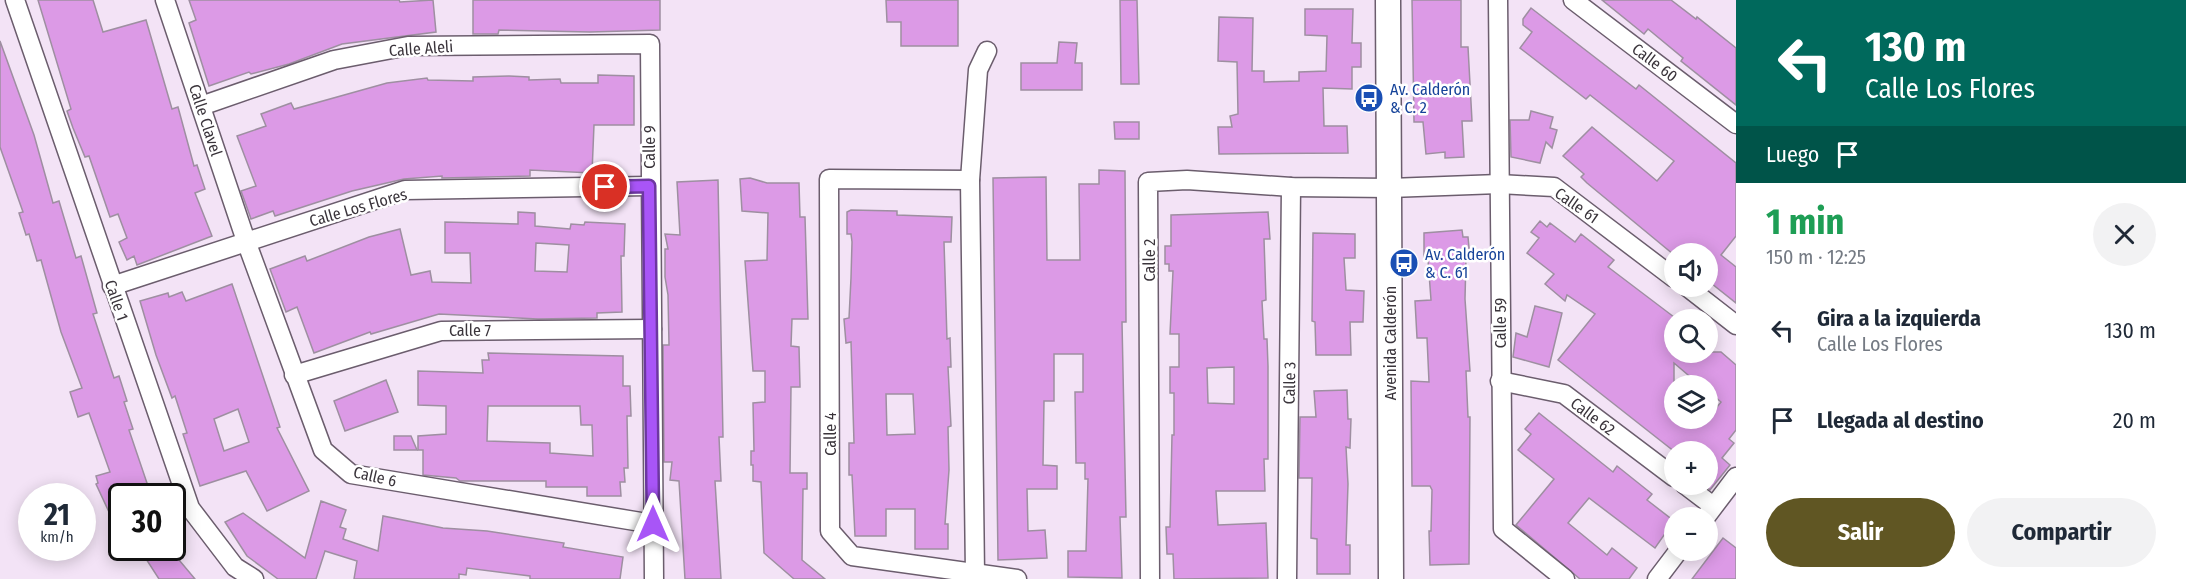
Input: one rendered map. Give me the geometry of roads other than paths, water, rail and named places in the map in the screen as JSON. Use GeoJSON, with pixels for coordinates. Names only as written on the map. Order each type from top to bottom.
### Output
{"type":"FeatureCollection","features":[{"type":"Feature","properties":{"kind":"street","name":"Calle 1"},"geometry":{"type":"LineString","coordinates":[[15,0],[190,508],[235,567],[254,579]]}},
{"type":"Feature","properties":{"kind":"street","name":"Calle Clavel"},"geometry":{"type":"LineString","coordinates":[[165,0],[246,241]]}},
{"type":"Feature","properties":{"kind":"street","name":"Avenida Calderón"},"geometry":{"type":"LineString","coordinates":[[1388,0],[1391,579]]}},
{"type":"Feature","properties":{"kind":"street","name":"Calle 59"},"geometry":{"type":"LineString","coordinates":[[1498,0],[1503,529],[1565,579]]}},
{"type":"Feature","properties":{"kind":"street","name":"Calle 60"},"geometry":{"type":"LineString","coordinates":[[1573,0],[1736,124]]}},
{"type":"Feature","properties":{"kind":"street","name":"Calle Aleli"},"geometry":{"type":"LineString","coordinates":[[201,106],[334,60],[408,46],[650,44]]}},
{"type":"Feature","properties":{"kind":"street","name":"Calle 9"},"geometry":{"type":"LineString","coordinates":[[650,44],[649,186],[654,579]]}},
{"type":"Feature","properties":{"kind":"street"},"geometry":{"type":"LineString","coordinates":[[975,574],[970,180],[978,70],[987,51]]}},
{"type":"Feature","properties":{"kind":"street","name":"Calle 4"},"geometry":{"type":"LineString","coordinates":[[970,180],[829,179],[830,531],[852,556],[1017,579]]}},
{"type":"Feature","properties":{"kind":"street","name":"Calle 2"},"geometry":{"type":"LineString","coordinates":[[1150,579],[1148,182],[1187,180],[1291,187],[1390,188]]}},
{"type":"Feature","properties":{"kind":"street","name":"Calle 61"},"geometry":{"type":"LineString","coordinates":[[1390,188],[1499,184],[1554,187],[1664,270]]}},
{"type":"Feature","properties":{"kind":"street","name":"Calle Los Flores"},"geometry":{"type":"LineString","coordinates":[[112,286],[405,190],[649,186]]}},
{"type":"Feature","properties":{"kind":"street","name":"Calle 3"},"geometry":{"type":"LineString","coordinates":[[1287,579],[1291,187]]}},
{"type":"Feature","properties":{"kind":"street","name":"Calle 6"},"geometry":{"type":"LineString","coordinates":[[246,241],[323,450],[351,474],[653,524]]}},
{"type":"Feature","properties":{"kind":"street"},"geometry":{"type":"LineString","coordinates":[[1700,297],[1736,325]]}},
{"type":"Feature","properties":{"kind":"street","name":"Calle 7"},"geometry":{"type":"LineString","coordinates":[[294,375],[441,331],[652,329]]}},
{"type":"Feature","properties":{"kind":"street","name":"Calle 62"},"geometry":{"type":"LineString","coordinates":[[1500,381],[1564,394],[1664,469]]}},
{"type":"Feature","properties":{"kind":"street"},"geometry":{"type":"LineString","coordinates":[[1713,507],[1736,477]]}},
{"type":"Feature","properties":{"kind":"street"},"geometry":{"type":"LineString","coordinates":[[1694,495],[1705,507]]}},
{"type":"Feature","properties":{"kind":"street"},"geometry":{"type":"LineString","coordinates":[[1657,579],[1671,561]]}},
{"type":"Feature","properties":{"kind":"place","name":"Av. Calderón & C. 2"},"geometry":{"type":"Point","coordinates":[1369,98]}},
{"type":"Feature","properties":{"kind":"place","name":"Av. Calderón & C. 61"},"geometry":{"type":"Point","coordinates":[1404,263]}}]}
